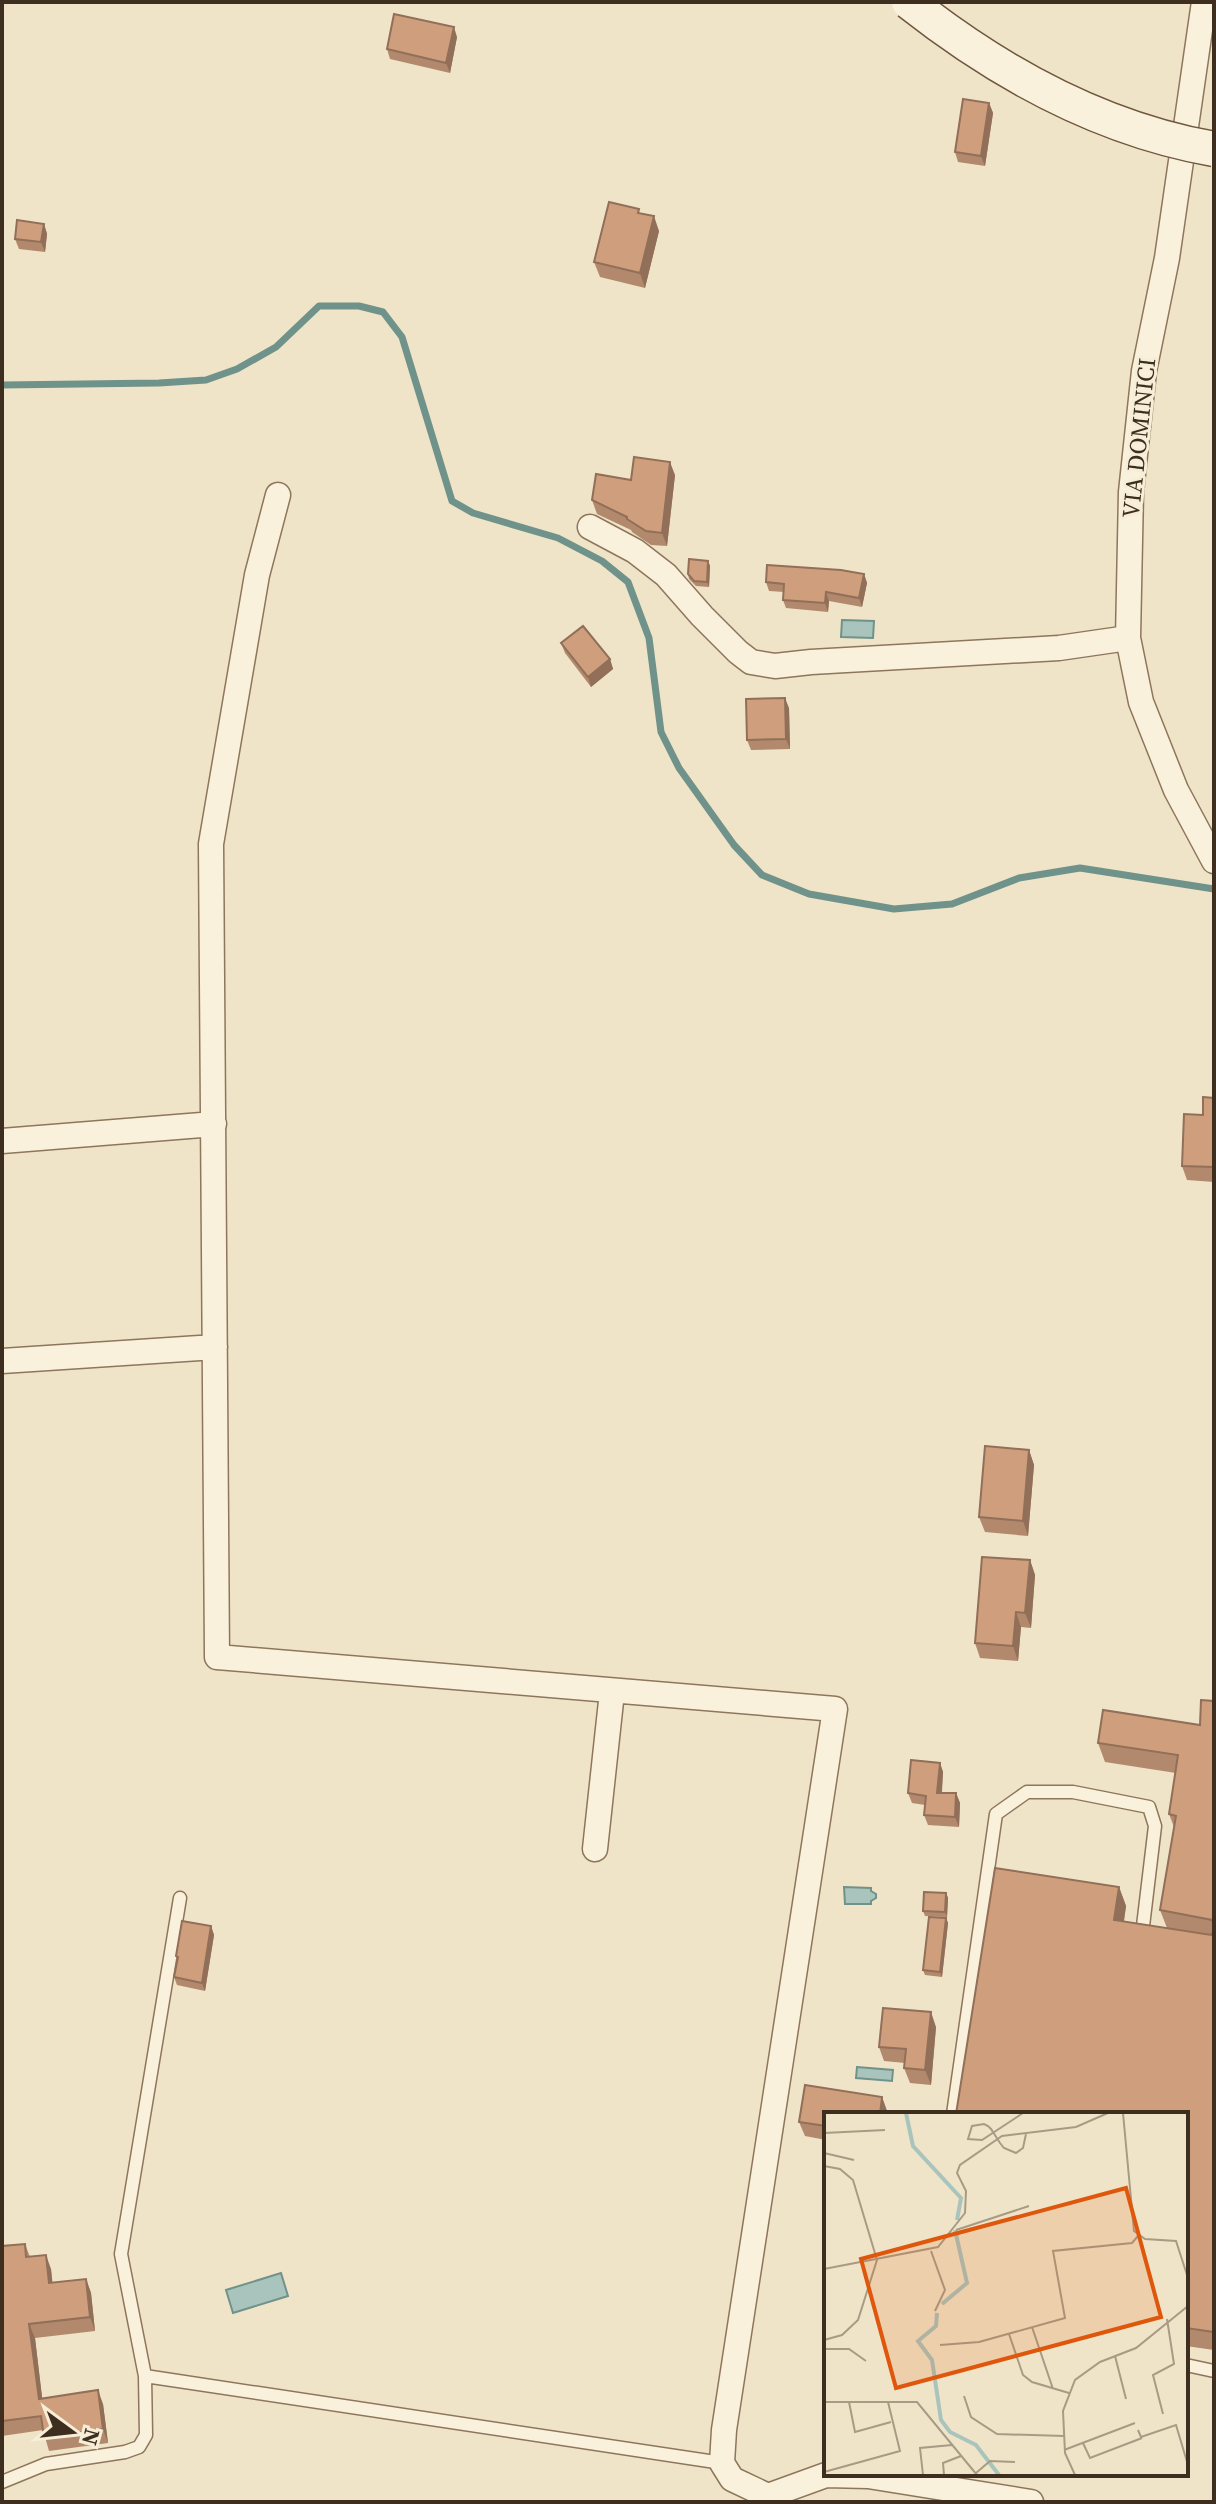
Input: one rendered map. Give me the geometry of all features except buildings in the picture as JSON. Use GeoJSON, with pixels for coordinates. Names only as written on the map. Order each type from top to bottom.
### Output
{"type":"FeatureCollection","features":[{"type":"Feature","properties":{"kind":"street"},"geometry":{"type":"LineString","coordinates":[[909,2],[978,53],[1037,87],[1137,129],[1214,149]]}},
{"type":"Feature","properties":{"kind":"street","name":"VIA DOMINICI"},"geometry":{"type":"LineString","coordinates":[[1204,2],[1167,258],[1144,371],[1131,492],[1128,638],[1141,702],[1176,790],[1214,861]]}},
{"type":"Feature","properties":{"kind":"street"},"geometry":{"type":"LineString","coordinates":[[278,495],[257,575],[211,844],[217,1657],[835,1709],[726,2415],[722,2463],[732,2479],[764,2499],[824,2476]]}},
{"type":"Feature","properties":{"kind":"street"},"geometry":{"type":"LineString","coordinates":[[590,527],[635,551],[666,575],[702,616],[751,662],[775,666],[1059,648],[1128,638]]}},
{"type":"Feature","properties":{"kind":"street"},"geometry":{"type":"LineString","coordinates":[[2,1141],[214,1124]]}},
{"type":"Feature","properties":{"kind":"street"},"geometry":{"type":"LineString","coordinates":[[2,1361],[215,1347]]}},
{"type":"Feature","properties":{"kind":"street"},"geometry":{"type":"LineString","coordinates":[[595,1849],[612,1692]]}},
{"type":"Feature","properties":{"kind":"street"},"geometry":{"type":"LineString","coordinates":[[868,2476],[1031,2502]]}},
{"type":"Feature","properties":{"kind":"lane"},"geometry":{"type":"LineString","coordinates":[[953,2112],[996,1814],[1027,1792],[1073,1792],[1149,1807],[1155,1826],[1143,1926],[1145,1934],[1159,1937]]}},
{"type":"Feature","properties":{"kind":"lane"},"geometry":{"type":"LineString","coordinates":[[2,2482],[46,2464],[125,2452],[139,2447],[146,2435],[145,2376],[121,2254],[180,1898]]}},
{"type":"Feature","properties":{"kind":"lane"},"geometry":{"type":"LineString","coordinates":[[1188,2365],[1214,2371]]}},
{"type":"Feature","properties":{"kind":"lane"},"geometry":{"type":"LineString","coordinates":[[145,2376],[722,2463]]}},
{"type":"Feature","properties":{"kind":"water"},"geometry":{"type":"Polygon","coordinates":[[[842,620],[874,621],[873,638],[841,637],[842,620]]]}},
{"type":"Feature","properties":{"kind":"water"},"geometry":{"type":"Polygon","coordinates":[[[844,1887],[871,1888],[876,1898],[871,1904],[845,1904],[844,1887]]]}},
{"type":"Feature","properties":{"kind":"water"},"geometry":{"type":"Polygon","coordinates":[[[857,2067],[893,2070],[892,2081],[856,2078],[857,2067]]]}},
{"type":"Feature","properties":{"kind":"water"},"geometry":{"type":"Polygon","coordinates":[[[281,2273],[288,2296],[233,2313],[226,2290],[281,2273]]]}},
{"type":"Feature","properties":{"kind":"waterway"},"geometry":{"type":"LineString","coordinates":[[2,385],[206,380],[237,369],[276,347],[319,306],[359,306],[383,312],[402,337],[452,501],[473,513],[558,538],[602,561],[628,582],[649,638],[661,732],[679,768],[734,845],[762,875],[809,894],[894,909],[952,904],[1019,878],[1080,868],[1214,889]]}}]}
